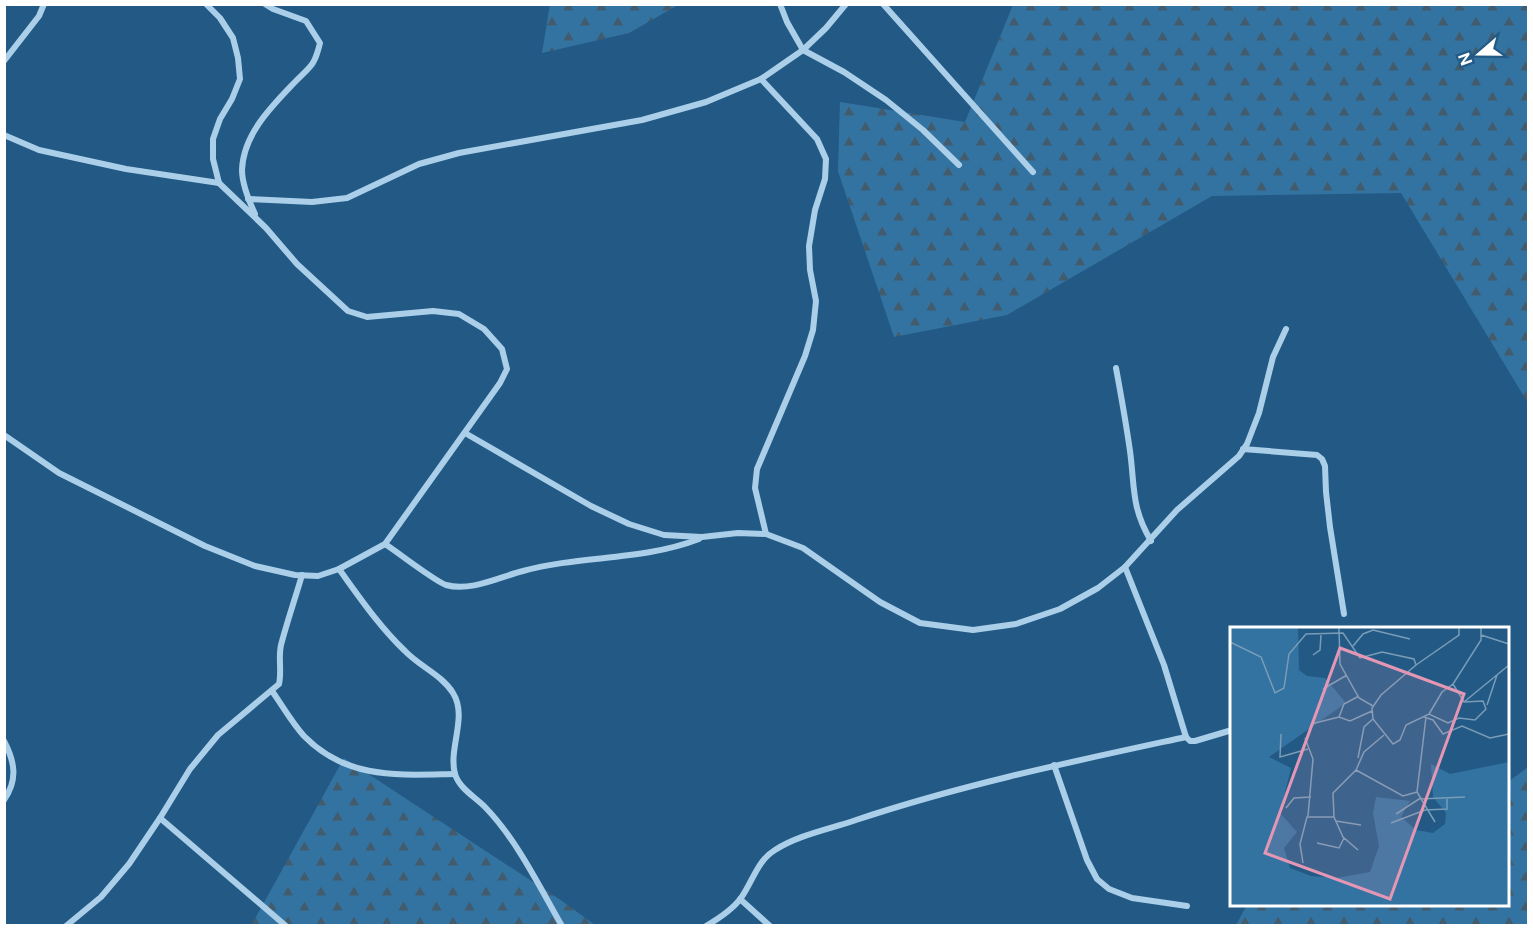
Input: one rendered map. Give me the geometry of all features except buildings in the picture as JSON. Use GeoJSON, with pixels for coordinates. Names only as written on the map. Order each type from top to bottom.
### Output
{"type":"FeatureCollection","features":[{"type":"Feature","properties":{"kind":"street"},"geometry":{"type":"LineString","coordinates":[[4,61],[39,16],[44,4]]}},
{"type":"Feature","properties":{"kind":"street"},"geometry":{"type":"LineString","coordinates":[[4,435],[59,473],[205,546],[255,566],[318,576],[339,569],[385,544],[500,383],[507,369],[502,349],[484,329],[459,314],[433,311],[367,317],[348,311],[297,264],[256,218],[219,183],[213,159],[213,139],[220,119],[240,79],[233,38],[220,18],[206,4]]}},
{"type":"Feature","properties":{"kind":"street"},"geometry":{"type":"LineString","coordinates":[[256,218],[248,199],[242,170],[248,145],[264,116],[315,63],[320,43],[306,21],[273,9],[266,4]]}},
{"type":"Feature","properties":{"kind":"street"},"geometry":{"type":"LineString","coordinates":[[780,4],[803,50],[844,72],[886,100],[959,165]]}},
{"type":"Feature","properties":{"kind":"street"},"geometry":{"type":"LineString","coordinates":[[248,199],[312,202],[346,198],[419,164],[459,153],[642,120],[706,102],[761,79],[803,50],[846,4]]}},
{"type":"Feature","properties":{"kind":"street"},"geometry":{"type":"LineString","coordinates":[[883,4],[1033,172]]}},
{"type":"Feature","properties":{"kind":"street"},"geometry":{"type":"LineString","coordinates":[[761,79],[817,139],[826,159],[825,179],[815,210],[809,246],[810,270],[816,302],[813,330],[805,356],[757,469],[755,488],[766,534]]}},
{"type":"Feature","properties":{"kind":"street"},"geometry":{"type":"LineString","coordinates":[[4,135],[39,150],[126,169],[219,183]]}},
{"type":"Feature","properties":{"kind":"street"},"geometry":{"type":"LineString","coordinates":[[465,433],[591,506],[629,524],[664,535],[702,537],[738,533],[766,534],[803,549],[880,602],[920,623],[973,630],[1016,624],[1059,609],[1098,588],[1125,567],[1151,541],[1161,526],[1239,456],[1259,413],[1273,357],[1286,329]]}},
{"type":"Feature","properties":{"kind":"street"},"geometry":{"type":"LineString","coordinates":[[1116,368],[1130,454],[1135,506],[1140,523],[1151,541]]}},
{"type":"Feature","properties":{"kind":"street"},"geometry":{"type":"LineString","coordinates":[[1243,449],[1317,455],[1322,459],[1325,466],[1328,516],[1344,614]]}},
{"type":"Feature","properties":{"kind":"street"},"geometry":{"type":"LineString","coordinates":[[385,544],[445,584],[460,587],[570,561],[650,554],[681,546],[702,537]]}},
{"type":"Feature","properties":{"kind":"street"},"geometry":{"type":"LineString","coordinates":[[1125,567],[1164,665],[1186,737],[1190,741],[1195,741],[1230,731]]}},
{"type":"Feature","properties":{"kind":"street"},"geometry":{"type":"LineString","coordinates":[[339,569],[378,624],[406,653],[440,679],[453,693],[459,707],[453,754],[455,774],[462,788],[495,817],[562,926]]}},
{"type":"Feature","properties":{"kind":"street"},"geometry":{"type":"LineString","coordinates":[[66,926],[101,897],[129,864],[190,769],[218,735],[279,684],[281,647],[302,575]]}},
{"type":"Feature","properties":{"kind":"street"},"geometry":{"type":"LineString","coordinates":[[272,691],[303,735],[324,754],[355,769],[389,775],[455,774]]}},
{"type":"Feature","properties":{"kind":"street"},"geometry":{"type":"LineString","coordinates":[[706,926],[740,899],[760,862],[774,850],[792,841],[971,786],[1054,765],[1186,737]]}},
{"type":"Feature","properties":{"kind":"street"},"geometry":{"type":"LineString","coordinates":[[4,741],[9,750],[15,776],[10,792],[4,800]]}},
{"type":"Feature","properties":{"kind":"street"},"geometry":{"type":"LineString","coordinates":[[1054,765],[1087,860],[1097,879],[1110,889],[1132,898],[1187,906]]}},
{"type":"Feature","properties":{"kind":"street"},"geometry":{"type":"LineString","coordinates":[[160,818],[286,926]]}},
{"type":"Feature","properties":{"kind":"street"},"geometry":{"type":"LineString","coordinates":[[740,899],[770,926]]}},
{"type":"Feature","properties":{"kind":"green space"},"geometry":{"type":"Polygon","coordinates":[[[550,4],[678,5],[629,33],[542,53],[550,4]]]}},
{"type":"Feature","properties":{"kind":"green space"},"geometry":{"type":"Polygon","coordinates":[[[1013,5],[1528,5],[1528,403],[1401,193],[1212,196],[1007,315],[894,337],[838,171],[840,102],[965,122],[1013,5]]]}},
{"type":"Feature","properties":{"kind":"green space"},"geometry":{"type":"Polygon","coordinates":[[[344,758],[562,901],[595,925],[251,926],[344,758]]]}},
{"type":"Feature","properties":{"kind":"green space"},"geometry":{"type":"Polygon","coordinates":[[[1528,767],[1528,925],[1236,925],[1246,906],[1509,906],[1509,781],[1528,767]]]}}]}
